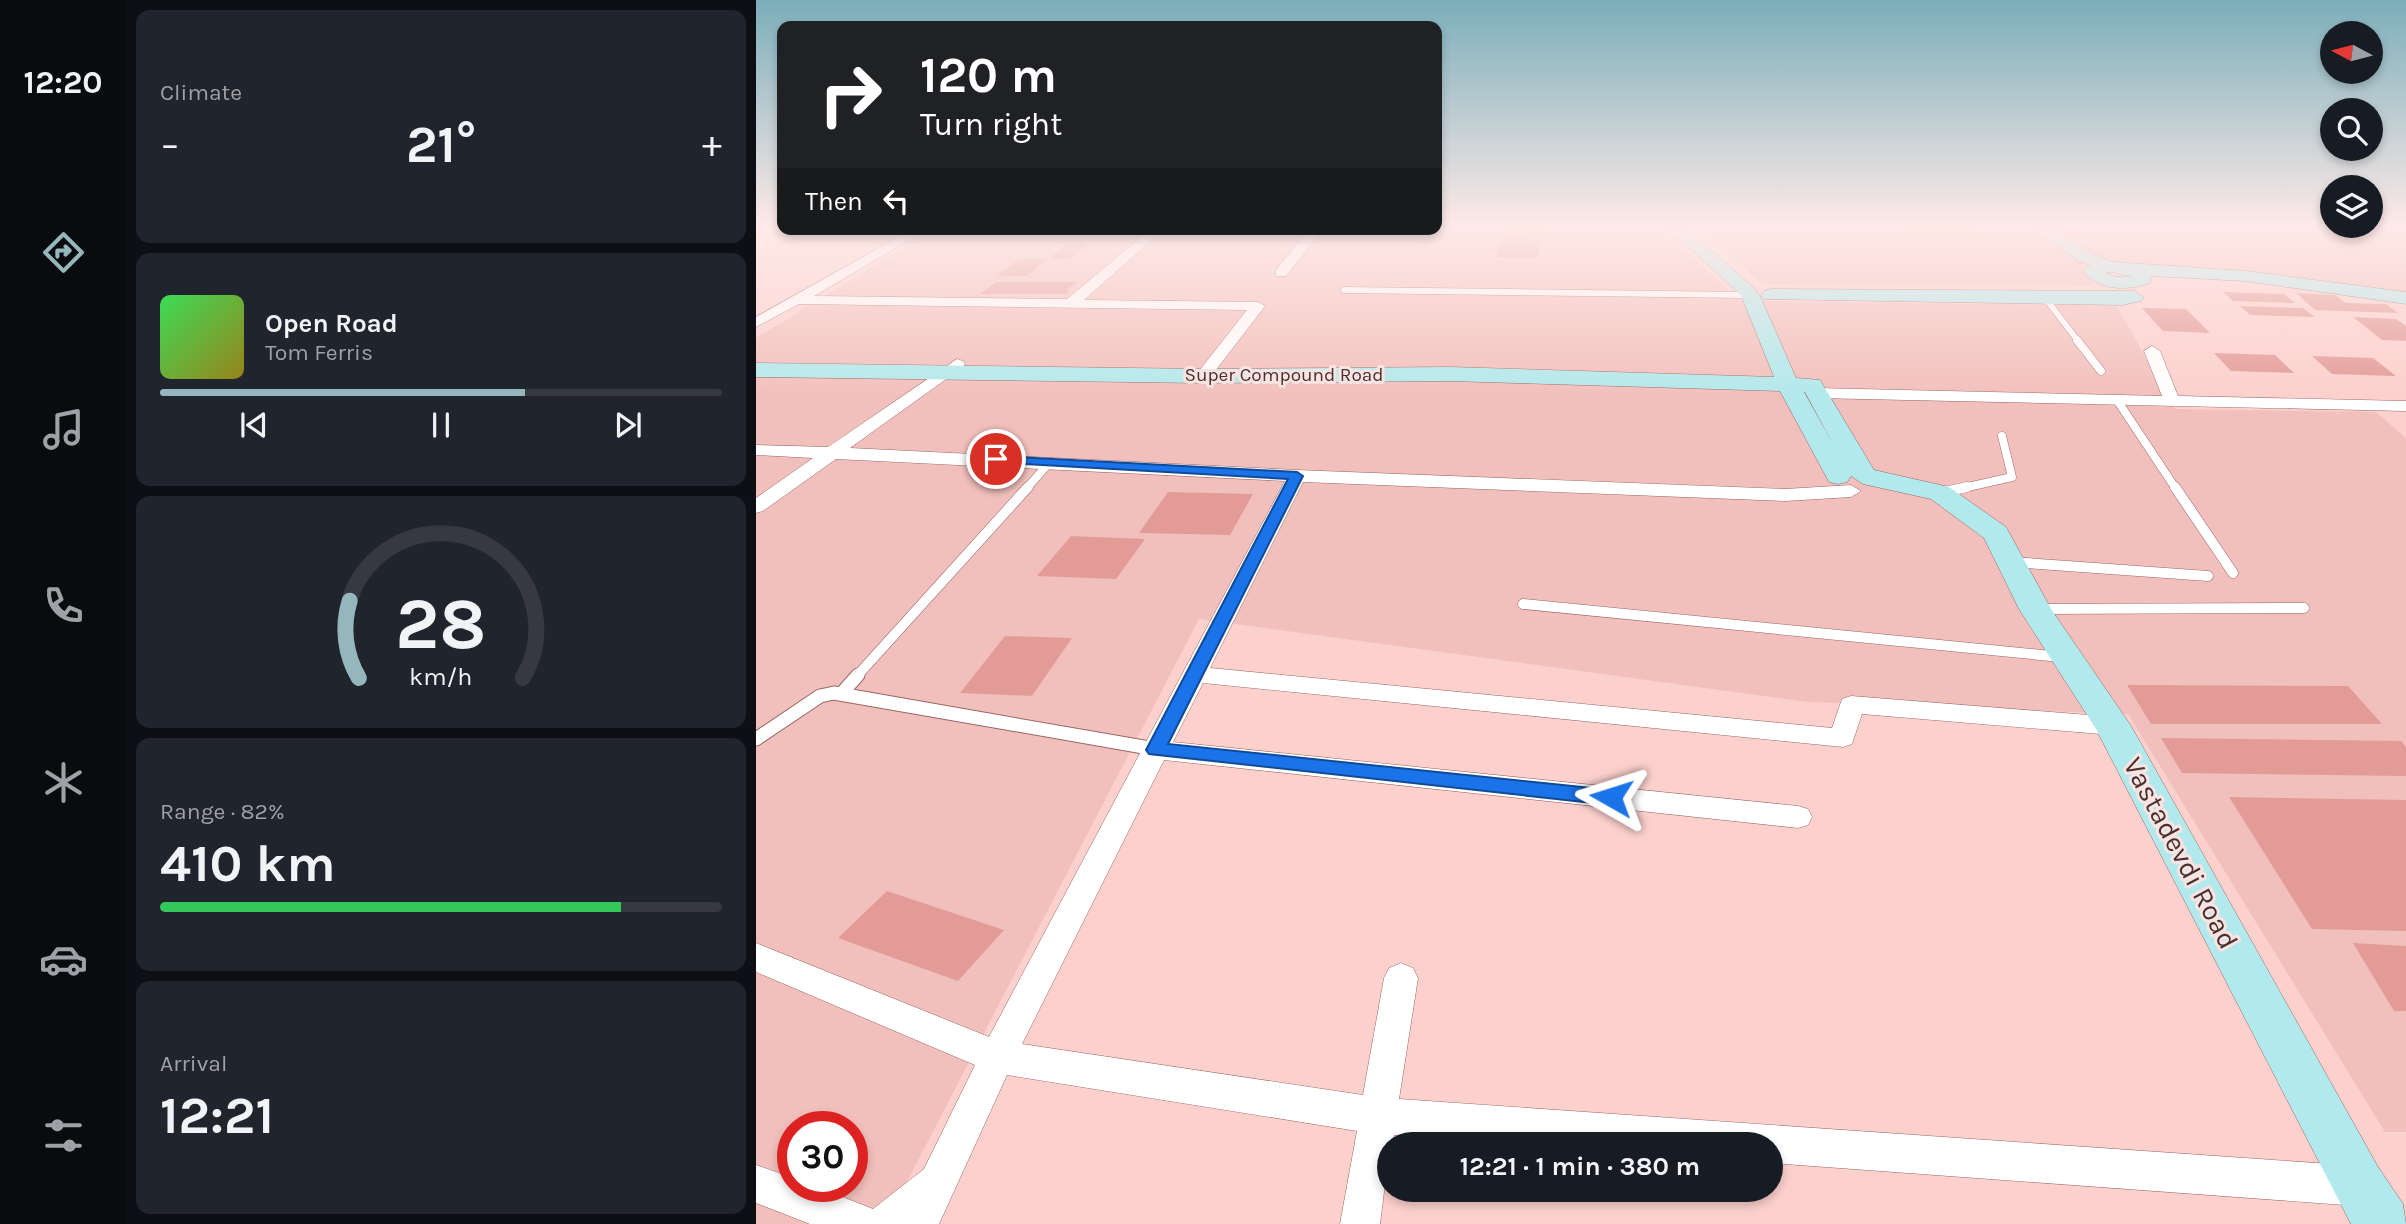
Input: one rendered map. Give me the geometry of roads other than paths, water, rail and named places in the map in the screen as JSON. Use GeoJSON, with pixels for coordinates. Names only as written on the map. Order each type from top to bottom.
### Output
{"type":"FeatureCollection","features":[{"type":"Feature","properties":{"kind":"street"},"geometry":{"type":"LineString","coordinates":[[756,323],[829,282]]}},
{"type":"Feature","properties":{"kind":"street"},"geometry":{"type":"LineString","coordinates":[[1070,304],[1096,282]]}},
{"type":"Feature","properties":{"kind":"street"},"geometry":{"type":"LineString","coordinates":[[1744,282],[1758,293],[2128,299],[2136,295],[2125,282]]}},
{"type":"Feature","properties":{"kind":"street"},"geometry":{"type":"LineString","coordinates":[[756,450],[1050,461],[1297,476],[1767,492],[1786,495],[1855,481],[1802,383],[1758,293],[1747,282]]}},
{"type":"Feature","properties":{"kind":"street"},"geometry":{"type":"LineString","coordinates":[[1758,293],[2108,293],[2116,288],[2116,282]]}},
{"type":"Feature","properties":{"kind":"street"},"geometry":{"type":"LineString","coordinates":[[2290,282],[2406,298]]}},
{"type":"Feature","properties":{"kind":"street"},"geometry":{"type":"LineString","coordinates":[[798,300],[1258,306],[1209,370]]}},
{"type":"Feature","properties":{"kind":"street"},"geometry":{"type":"LineString","coordinates":[[2152,351],[2172,401]]}},
{"type":"Feature","properties":{"kind":"street","name":"Super Compound Road"},"geometry":{"type":"LineString","coordinates":[[756,359],[951,369]]}},
{"type":"Feature","properties":{"kind":"street"},"geometry":{"type":"LineString","coordinates":[[756,507],[951,369]]}},
{"type":"Feature","properties":{"kind":"street","name":"Super Compound Road"},"geometry":{"type":"LineString","coordinates":[[756,370],[1209,370],[1802,383]]}},
{"type":"Feature","properties":{"kind":"street"},"geometry":{"type":"LineString","coordinates":[[1802,383],[2117,400],[2406,406]]}},
{"type":"Feature","properties":{"kind":"street"},"geometry":{"type":"LineString","coordinates":[[918,1224],[997,1057],[1297,476]]}},
{"type":"Feature","properties":{"kind":"street","name":"Vastadevdi Road"},"geometry":{"type":"LineString","coordinates":[[1855,481],[1946,499],[1996,533],[2035,609],[2113,726],[2359,1186],[2383,1224]]}},
{"type":"Feature","properties":{"kind":"street"},"geometry":{"type":"LineString","coordinates":[[1195,674],[1843,738],[1851,705],[2113,726]]}},
{"type":"Feature","properties":{"kind":"street"},"geometry":{"type":"LineString","coordinates":[[1156,750],[1798,817]]}},
{"type":"Feature","properties":{"kind":"street"},"geometry":{"type":"LineString","coordinates":[[756,957],[997,1057],[1379,1116],[2359,1186]]}},
{"type":"Feature","properties":{"kind":"street"},"geometry":{"type":"LineString","coordinates":[[1360,1224],[1401,978]]}},
{"type":"Feature","properties":{"kind":"street"},"geometry":{"type":"LineString","coordinates":[[886,1224],[939,1178]]}},
{"type":"Feature","properties":{"kind":"street"},"geometry":{"type":"LineString","coordinates":[[756,1184],[862,1224]]}},
{"type":"Feature","properties":{"kind":"lane"},"geometry":{"type":"LineString","coordinates":[[1344,290],[1758,293]]}},
{"type":"Feature","properties":{"kind":"lane"},"geometry":{"type":"LineString","coordinates":[[2046,299],[2101,371]]}},
{"type":"Feature","properties":{"kind":"lane"},"geometry":{"type":"LineString","coordinates":[[2117,400],[2233,573]]}},
{"type":"Feature","properties":{"kind":"lane"},"geometry":{"type":"LineString","coordinates":[[1946,499],[2012,477],[2002,436]]}},
{"type":"Feature","properties":{"kind":"lane"},"geometry":{"type":"LineString","coordinates":[[841,694],[1050,461]]}},
{"type":"Feature","properties":{"kind":"lane"},"geometry":{"type":"LineString","coordinates":[[2011,562],[2208,576]]}},
{"type":"Feature","properties":{"kind":"lane"},"geometry":{"type":"LineString","coordinates":[[1523,604],[2067,657]]}},
{"type":"Feature","properties":{"kind":"lane"},"geometry":{"type":"LineString","coordinates":[[2035,609],[2304,608]]}},
{"type":"Feature","properties":{"kind":"lane"},"geometry":{"type":"LineString","coordinates":[[756,739],[820,696],[841,694],[1156,750]]}}]}
